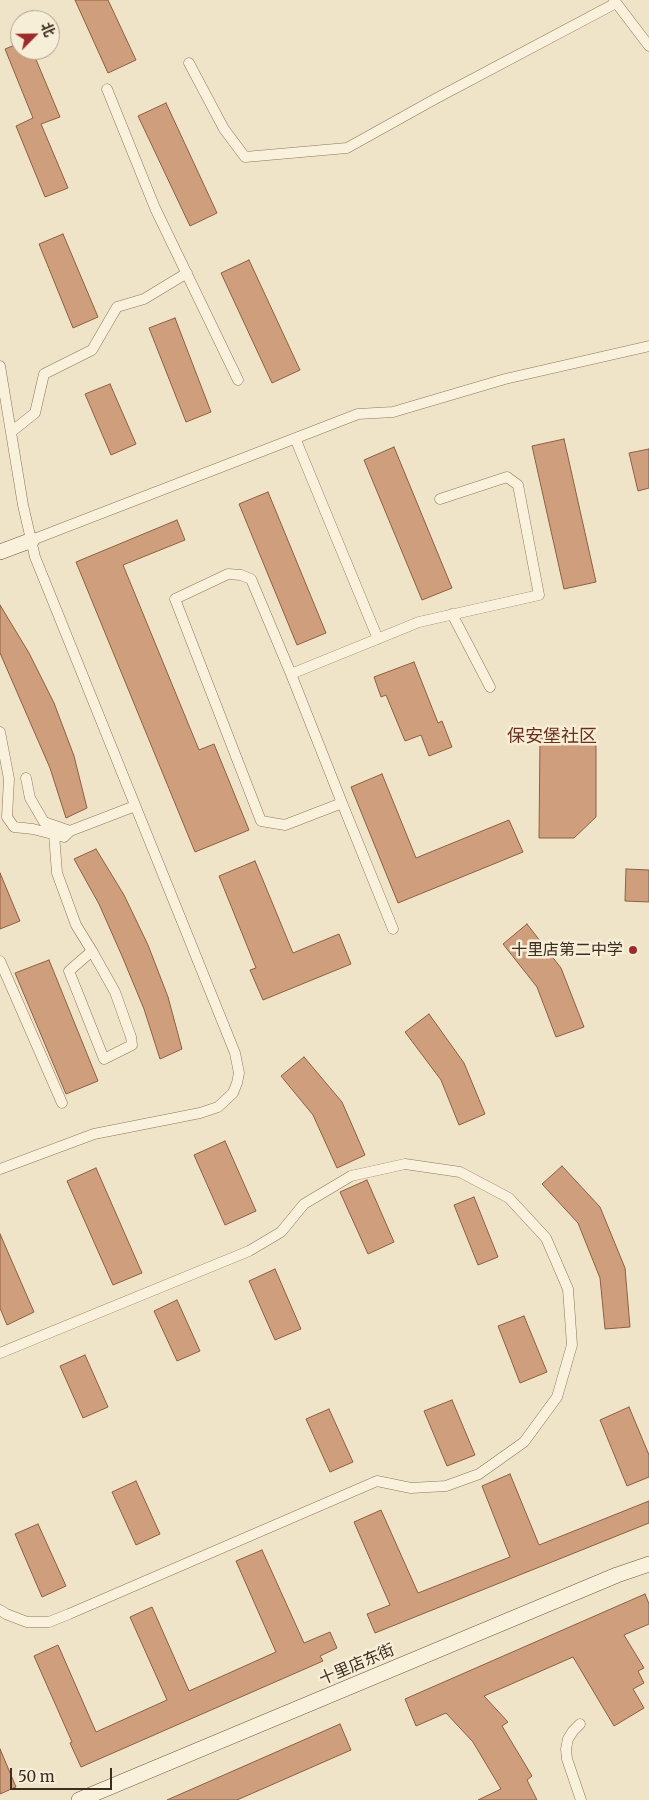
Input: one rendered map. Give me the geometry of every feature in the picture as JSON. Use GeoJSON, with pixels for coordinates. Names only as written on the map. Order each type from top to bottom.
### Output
{"type":"FeatureCollection","features":[{"type":"Feature","properties":{"kind":"street"},"geometry":{"type":"LineString","coordinates":[[189,64],[224,128],[245,157],[347,148],[615,2],[649,46]]}},
{"type":"Feature","properties":{"kind":"street"},"geometry":{"type":"LineString","coordinates":[[107,89],[155,208],[238,380]]}},
{"type":"Feature","properties":{"kind":"street"},"geometry":{"type":"LineString","coordinates":[[11,432],[35,413],[44,374],[92,350],[117,307],[144,300],[187,273]]}},
{"type":"Feature","properties":{"kind":"street"},"geometry":{"type":"LineString","coordinates":[[0,552],[358,414],[393,412],[505,379],[649,346]]}},
{"type":"Feature","properties":{"kind":"street"},"geometry":{"type":"LineString","coordinates":[[0,366],[23,505],[35,558],[235,1052],[239,1073],[233,1093],[218,1107],[200,1113],[94,1134],[0,1169]]}},
{"type":"Feature","properties":{"kind":"street"},"geometry":{"type":"LineString","coordinates":[[295,438],[378,639]]}},
{"type":"Feature","properties":{"kind":"street"},"geometry":{"type":"LineString","coordinates":[[291,674],[419,622],[539,595],[518,485],[507,477],[440,499]]}},
{"type":"Feature","properties":{"kind":"street"},"geometry":{"type":"LineString","coordinates":[[342,802],[285,825],[262,821],[175,598],[228,574],[241,575],[250,579],[291,674],[393,929]]}},
{"type":"Feature","properties":{"kind":"street"},"geometry":{"type":"LineString","coordinates":[[452,614],[490,688]]}},
{"type":"Feature","properties":{"kind":"street"},"geometry":{"type":"LineString","coordinates":[[0,732],[9,779],[7,817],[14,828],[33,829],[64,837],[70,831],[135,806]]}},
{"type":"Feature","properties":{"kind":"street"},"geometry":{"type":"LineString","coordinates":[[26,778],[30,798],[44,822],[70,831]]}},
{"type":"Feature","properties":{"kind":"street"},"geometry":{"type":"LineString","coordinates":[[54,834],[57,872],[76,925],[92,951],[115,992],[131,1037],[132,1045],[104,1059],[69,971],[92,951]]}},
{"type":"Feature","properties":{"kind":"street"},"geometry":{"type":"LineString","coordinates":[[0,961],[62,1103]]}},
{"type":"Feature","properties":{"kind":"street"},"geometry":{"type":"LineString","coordinates":[[0,1354],[249,1251],[281,1232],[304,1204],[351,1176],[405,1164],[460,1172],[509,1198],[515,1204],[546,1238],[568,1289],[572,1344],[556,1398],[524,1442],[479,1474],[446,1486],[411,1488],[377,1481],[49,1622],[27,1622],[0,1610]]}},
{"type":"Feature","properties":{"kind":"street","name":"十里店东街"},"geometry":{"type":"LineString","coordinates":[[79,1800],[617,1575],[649,1564]]}},
{"type":"Feature","properties":{"kind":"street"},"geometry":{"type":"LineString","coordinates":[[580,1724],[573,1731],[566,1749],[567,1759],[581,1800]]}},
{"type":"Feature","properties":{"kind":"building"},"geometry":{"type":"Polygon","coordinates":[[[75,0],[108,0],[136,60],[108,73],[75,0]]]}},
{"type":"Feature","properties":{"kind":"building"},"geometry":{"type":"Polygon","coordinates":[[[10,47],[10,60],[36,60],[60,117],[41,124],[68,188],[45,197],[16,126],[33,118],[5,49],[10,47]]]}},
{"type":"Feature","properties":{"kind":"building"},"geometry":{"type":"Polygon","coordinates":[[[166,103],[217,213],[190,226],[138,116],[166,103]]]}},
{"type":"Feature","properties":{"kind":"building"},"geometry":{"type":"Polygon","coordinates":[[[63,234],[98,317],[73,328],[39,244],[63,234]]]}},
{"type":"Feature","properties":{"kind":"building"},"geometry":{"type":"Polygon","coordinates":[[[249,260],[300,370],[272,383],[221,273],[249,260]]]}},
{"type":"Feature","properties":{"kind":"building"},"geometry":{"type":"Polygon","coordinates":[[[175,318],[211,412],[186,422],[149,328],[175,318]]]}},
{"type":"Feature","properties":{"kind":"building"},"geometry":{"type":"Polygon","coordinates":[[[110,384],[136,444],[111,455],[85,394],[110,384]]]}},
{"type":"Feature","properties":{"kind":"building"},"geometry":{"type":"Polygon","coordinates":[[[564,439],[596,582],[564,589],[532,446],[564,439]]]}},
{"type":"Feature","properties":{"kind":"building"},"geometry":{"type":"Polygon","coordinates":[[[394,447],[452,588],[422,600],[364,460],[394,447]]]}},
{"type":"Feature","properties":{"kind":"building"},"geometry":{"type":"Polygon","coordinates":[[[649,449],[649,488],[638,491],[629,453],[649,449]]]}},
{"type":"Feature","properties":{"kind":"building"},"geometry":{"type":"Polygon","coordinates":[[[268,492],[326,633],[297,645],[239,504],[268,492]]]}},
{"type":"Feature","properties":{"kind":"building"},"geometry":{"type":"Polygon","coordinates":[[[177,520],[185,540],[123,565],[199,750],[214,744],[249,830],[195,852],[76,562],[177,520]]]}},
{"type":"Feature","properties":{"kind":"building"},"geometry":{"type":"Polygon","coordinates":[[[0,605],[29,653],[54,703],[74,756],[87,808],[66,818],[50,768],[0,653],[0,605]]]}},
{"type":"Feature","properties":{"kind":"building"},"geometry":{"type":"Polygon","coordinates":[[[414,662],[438,723],[442,721],[452,747],[429,756],[421,735],[405,741],[386,695],[381,697],[374,677],[414,662]]]}},
{"type":"Feature","properties":{"kind":"building"},"geometry":{"type":"Polygon","coordinates":[[[540,738],[596,739],[596,817],[574,838],[539,838],[540,738]]]}},
{"type":"Feature","properties":{"kind":"building"},"geometry":{"type":"Polygon","coordinates":[[[382,774],[416,858],[509,820],[523,852],[398,903],[351,787],[382,774]]]}},
{"type":"Feature","properties":{"kind":"building"},"geometry":{"type":"Polygon","coordinates":[[[96,849],[124,895],[148,945],[168,997],[182,1049],[160,1059],[144,1009],[122,956],[99,904],[74,859],[96,849]]]}},
{"type":"Feature","properties":{"kind":"building"},"geometry":{"type":"Polygon","coordinates":[[[255,861],[293,953],[339,934],[351,964],[263,1000],[250,970],[256,968],[219,876],[255,861]]]}},
{"type":"Feature","properties":{"kind":"building"},"geometry":{"type":"Polygon","coordinates":[[[626,869],[649,870],[649,902],[625,901],[626,869]]]}},
{"type":"Feature","properties":{"kind":"building"},"geometry":{"type":"Polygon","coordinates":[[[0,873],[20,921],[0,929],[0,873]]]}},
{"type":"Feature","properties":{"kind":"building"},"geometry":{"type":"Polygon","coordinates":[[[527,924],[561,968],[584,1027],[556,1037],[537,987],[503,944],[527,924]]]}},
{"type":"Feature","properties":{"kind":"building"},"geometry":{"type":"Polygon","coordinates":[[[49,960],[98,1081],[66,1094],[15,973],[49,960]]]}},
{"type":"Feature","properties":{"kind":"building"},"geometry":{"type":"Polygon","coordinates":[[[429,1014],[464,1063],[485,1114],[459,1125],[441,1080],[405,1032],[429,1014]]]}},
{"type":"Feature","properties":{"kind":"building"},"geometry":{"type":"Polygon","coordinates":[[[304,1057],[342,1102],[365,1155],[337,1168],[313,1115],[281,1076],[304,1057]]]}},
{"type":"Feature","properties":{"kind":"building"},"geometry":{"type":"Polygon","coordinates":[[[225,1141],[256,1211],[225,1225],[194,1155],[225,1141]]]}},
{"type":"Feature","properties":{"kind":"building"},"geometry":{"type":"Polygon","coordinates":[[[562,1166],[600,1207],[625,1268],[630,1327],[605,1329],[600,1278],[578,1223],[542,1184],[562,1166]]]}},
{"type":"Feature","properties":{"kind":"building"},"geometry":{"type":"Polygon","coordinates":[[[96,1168],[142,1273],[113,1285],[67,1181],[96,1168]]]}},
{"type":"Feature","properties":{"kind":"building"},"geometry":{"type":"Polygon","coordinates":[[[367,1180],[394,1242],[368,1254],[340,1192],[367,1180]]]}},
{"type":"Feature","properties":{"kind":"building"},"geometry":{"type":"Polygon","coordinates":[[[474,1197],[498,1257],[478,1265],[454,1205],[474,1197]]]}},
{"type":"Feature","properties":{"kind":"building"},"geometry":{"type":"Polygon","coordinates":[[[0,1234],[34,1312],[7,1325],[0,1308],[0,1234]]]}},
{"type":"Feature","properties":{"kind":"building"},"geometry":{"type":"Polygon","coordinates":[[[275,1269],[301,1329],[275,1340],[249,1281],[275,1269]]]}},
{"type":"Feature","properties":{"kind":"building"},"geometry":{"type":"Polygon","coordinates":[[[177,1300],[200,1351],[177,1361],[154,1311],[177,1300]]]}},
{"type":"Feature","properties":{"kind":"building"},"geometry":{"type":"Polygon","coordinates":[[[524,1316],[547,1372],[520,1383],[498,1326],[524,1316]]]}},
{"type":"Feature","properties":{"kind":"building"},"geometry":{"type":"Polygon","coordinates":[[[85,1355],[108,1407],[83,1418],[60,1366],[85,1355]]]}},
{"type":"Feature","properties":{"kind":"building"},"geometry":{"type":"Polygon","coordinates":[[[452,1400],[475,1455],[447,1466],[424,1411],[452,1400]]]}},
{"type":"Feature","properties":{"kind":"building"},"geometry":{"type":"Polygon","coordinates":[[[629,1407],[649,1455],[649,1477],[627,1486],[600,1420],[629,1407]]]}},
{"type":"Feature","properties":{"kind":"building"},"geometry":{"type":"Polygon","coordinates":[[[329,1409],[353,1462],[330,1472],[306,1419],[329,1409]]]}},
{"type":"Feature","properties":{"kind":"building"},"geometry":{"type":"Polygon","coordinates":[[[510,1474],[539,1545],[649,1501],[649,1523],[375,1633],[367,1614],[390,1605],[354,1522],[381,1510],[418,1593],[510,1557],[482,1486],[510,1474]]]}},
{"type":"Feature","properties":{"kind":"building"},"geometry":{"type":"Polygon","coordinates":[[[136,1481],[160,1534],[136,1545],[112,1492],[136,1481]]]}},
{"type":"Feature","properties":{"kind":"building"},"geometry":{"type":"Polygon","coordinates":[[[38,1524],[66,1586],[42,1597],[15,1534],[38,1524]]]}},
{"type":"Feature","properties":{"kind":"building"},"geometry":{"type":"Polygon","coordinates":[[[262,1550],[304,1643],[330,1632],[337,1648],[320,1656],[323,1661],[81,1767],[34,1656],[58,1645],[96,1732],[167,1700],[130,1617],[152,1607],[189,1691],[276,1652],[236,1561],[262,1550]]]}},
{"type":"Feature","properties":{"kind":"building"},"geometry":{"type":"Polygon","coordinates":[[[645,1594],[649,1604],[649,1624],[624,1635],[644,1668],[638,1671],[644,1683],[633,1689],[644,1708],[614,1726],[573,1657],[484,1696],[508,1722],[502,1726],[532,1776],[527,1780],[537,1800],[478,1800],[501,1789],[473,1742],[446,1713],[416,1726],[405,1699],[645,1594]]]}},
{"type":"Feature","properties":{"kind":"building"},"geometry":{"type":"Polygon","coordinates":[[[340,1724],[351,1750],[237,1800],[167,1800],[340,1724]]]}},
{"type":"Feature","properties":{"kind":"building"},"geometry":{"type":"Polygon","coordinates":[[[0,1749],[16,1787],[0,1794],[0,1749]]]}},
{"type":"Feature","properties":{"kind":"place","name":"十里店第二中学"},"geometry":{"type":"Point","coordinates":[633,950]}},
{"type":"Feature","properties":{"kind":"district","name":"保安堡社区"},"geometry":{"type":"Point","coordinates":[552,737]}}]}
